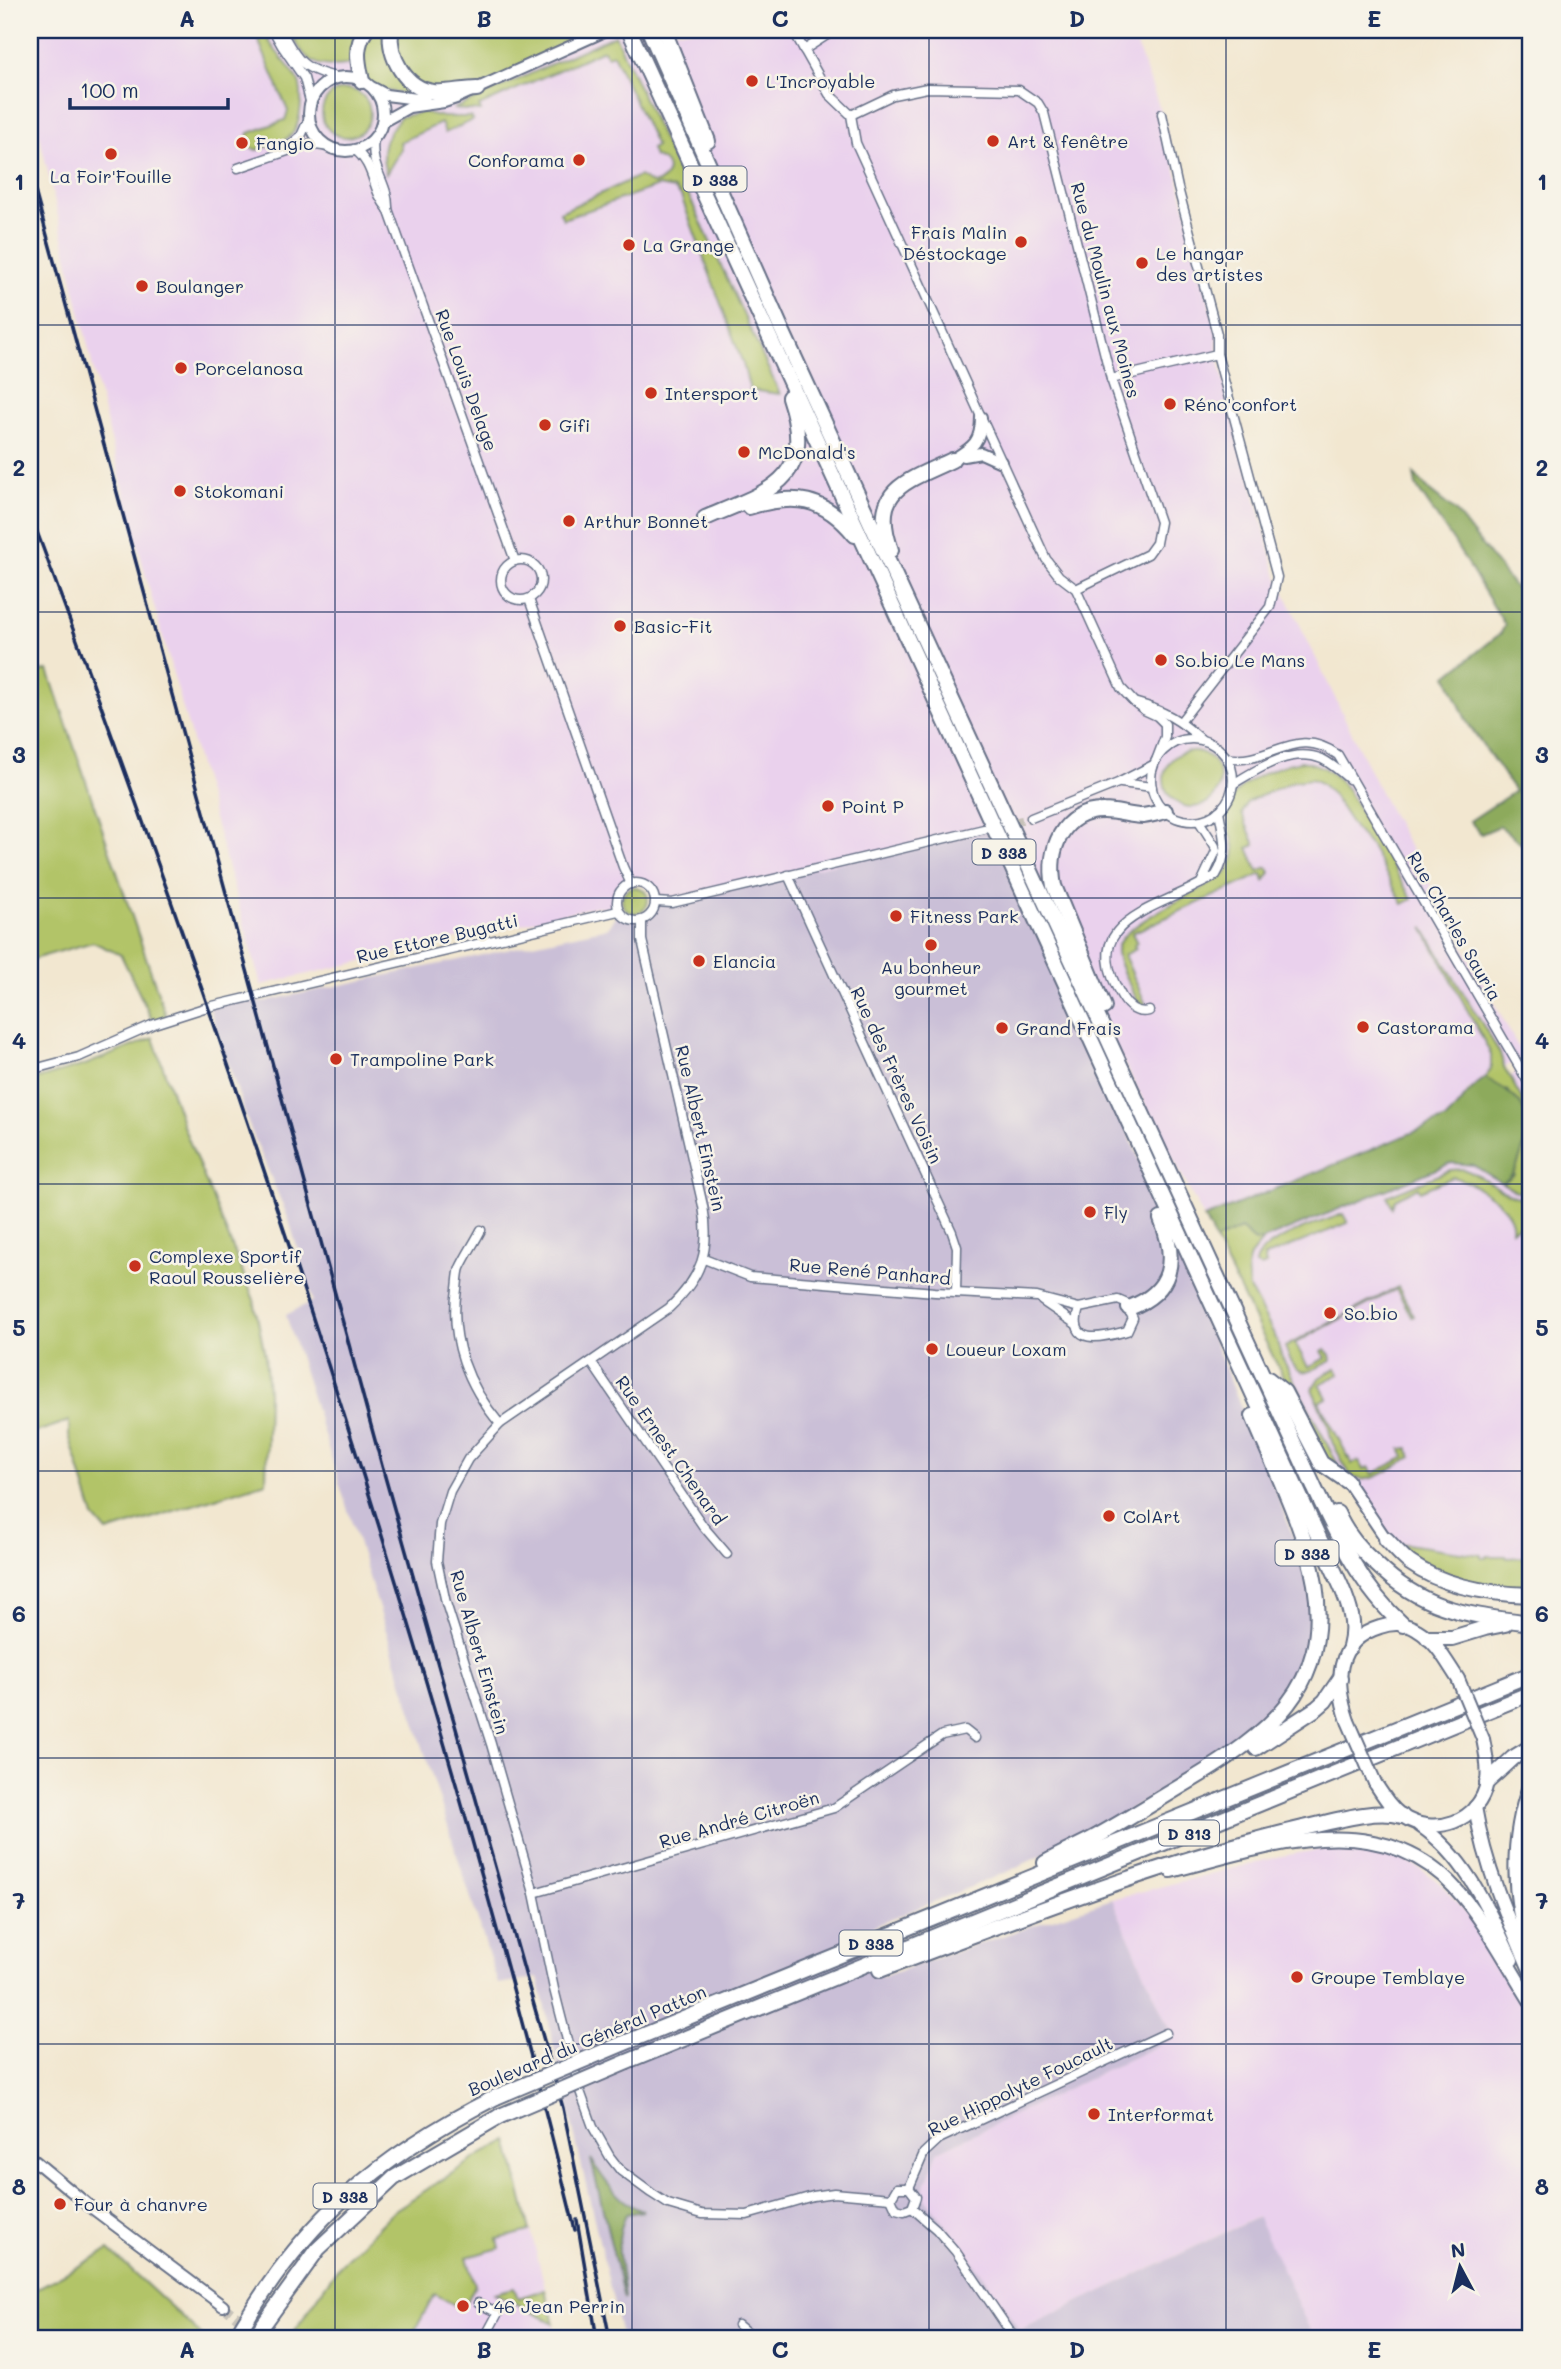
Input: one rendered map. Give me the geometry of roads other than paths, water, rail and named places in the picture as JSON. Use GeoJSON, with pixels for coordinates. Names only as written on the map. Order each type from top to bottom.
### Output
{"type":"FeatureCollection","features":[{"type":"Feature","properties":{"kind":"highway"},"geometry":{"type":"LineString","coordinates":[[366,30],[358,47],[358,60],[367,84]]}},
{"type":"Feature","properties":{"kind":"highway"},"geometry":{"type":"LineString","coordinates":[[391,30],[394,56],[413,83],[428,91],[437,92],[477,89]]}},
{"type":"Feature","properties":{"kind":"highway"},"geometry":{"type":"LineString","coordinates":[[620,30],[622,35],[636,46]]}},
{"type":"Feature","properties":{"kind":"highway","name":"D 338"},"geometry":{"type":"LineString","coordinates":[[628,30],[1341,1586],[1350,1608],[1354,1631],[1350,1647]]}},
{"type":"Feature","properties":{"kind":"highway","name":"D 338"},"geometry":{"type":"LineString","coordinates":[[649,30],[781,328],[1346,1553],[1382,1603],[1403,1625]]}},
{"type":"Feature","properties":{"kind":"highway"},"geometry":{"type":"LineString","coordinates":[[664,30],[781,328]]}},
{"type":"Feature","properties":{"kind":"highway"},"geometry":{"type":"LineString","coordinates":[[745,282],[755,323],[793,409],[798,444],[790,469],[771,489],[705,518],[783,499],[796,499],[816,504],[836,515],[865,547]]}},
{"type":"Feature","properties":{"kind":"highway"},"geometry":{"type":"LineString","coordinates":[[952,460],[899,487],[887,505],[884,524],[891,550],[937,651],[956,710]]}},
{"type":"Feature","properties":{"kind":"highway"},"geometry":{"type":"LineString","coordinates":[[1149,1126],[1135,1083],[1054,886],[1052,855],[1064,827],[1089,812],[1104,810],[1144,816],[1165,811]]}},
{"type":"Feature","properties":{"kind":"highway"},"geometry":{"type":"LineString","coordinates":[[1129,1308],[1152,1298],[1166,1279],[1171,1265],[1170,1240],[1145,1178],[1143,1157]]}},
{"type":"Feature","properties":{"kind":"highway","name":"D 338"},"geometry":{"type":"LineString","coordinates":[[1028,1879],[1046,1862],[1094,1838],[1241,1750],[1282,1713],[1309,1666],[1315,1644],[1317,1602],[1311,1566],[1296,1521],[1197,1285],[1189,1259]]}},
{"type":"Feature","properties":{"kind":"highway"},"geometry":{"type":"LineString","coordinates":[[1265,1376],[1284,1392],[1321,1463],[1347,1481]]}},
{"type":"Feature","properties":{"kind":"highway"},"geometry":{"type":"LineString","coordinates":[[1289,1429],[1298,1432],[1350,1537],[1401,1587],[1426,1601],[1452,1610],[1480,1617],[1527,1621]]}},
{"type":"Feature","properties":{"kind":"highway"},"geometry":{"type":"LineString","coordinates":[[1386,1539],[1408,1562],[1430,1576],[1507,1594],[1531,1595]]}},
{"type":"Feature","properties":{"kind":"highway"},"geometry":{"type":"LineString","coordinates":[[1428,1638],[1452,1638],[1485,1628],[1527,1621]]}},
{"type":"Feature","properties":{"kind":"highway","name":"D 313"},"geometry":{"type":"LineString","coordinates":[[1028,1879],[1531,1674]]}},
{"type":"Feature","properties":{"kind":"highway"},"geometry":{"type":"LineString","coordinates":[[1162,1798],[1231,1764],[1307,1715],[1325,1701],[1339,1679]]}},
{"type":"Feature","properties":{"kind":"highway","name":"D 313"},"geometry":{"type":"LineString","coordinates":[[771,2002],[959,1928],[1531,1693]]}},
{"type":"Feature","properties":{"kind":"highway"},"geometry":{"type":"LineString","coordinates":[[1487,1782],[1513,1758],[1531,1747]]}},
{"type":"Feature","properties":{"kind":"highway"},"geometry":{"type":"LineString","coordinates":[[1531,1784],[1519,1826],[1515,1872],[1519,1904],[1531,1952]]}},
{"type":"Feature","properties":{"kind":"highway","name":"D 338"},"geometry":{"type":"LineString","coordinates":[[771,2002],[817,1993],[1143,1872],[1198,1855],[1343,1819],[1390,1812],[1402,1816]]}},
{"type":"Feature","properties":{"kind":"highway","name":"Boulevard du Général Patton"},"geometry":{"type":"LineString","coordinates":[[235,2339],[271,2281],[335,2206],[405,2149],[496,2097],[1028,1879]]}},
{"type":"Feature","properties":{"kind":"highway","name":"Boulevard du Général Patton"},"geometry":{"type":"LineString","coordinates":[[253,2339],[318,2249],[394,2178],[500,2116],[771,2002]]}},
{"type":"Feature","properties":{"kind":"main road"},"geometry":{"type":"LineString","coordinates":[[1419,1825],[1457,1822],[1475,1807],[1487,1782],[1483,1739],[1458,1679],[1437,1646],[1417,1630],[1403,1625],[1391,1625],[1372,1630],[1350,1647],[1344,1658],[1339,1679],[1348,1721],[1375,1783],[1386,1800],[1402,1816],[1429,1832],[1477,1889],[1531,2002]]}},
{"type":"Feature","properties":{"kind":"main road"},"geometry":{"type":"LineString","coordinates":[[1475,1807],[1483,1847],[1501,1904],[1531,1972]]}},
{"type":"Feature","properties":{"kind":"main road","name":"D 338"},"geometry":{"type":"LineString","coordinates":[[1143,1872],[1159,1874],[1291,1842],[1314,1839],[1339,1837],[1384,1844],[1422,1861],[1452,1885],[1470,1906],[1531,2002]]}},
{"type":"Feature","properties":{"kind":"street"},"geometry":{"type":"LineString","coordinates":[[273,30],[304,78],[316,134],[330,146]]}},
{"type":"Feature","properties":{"kind":"street"},"geometry":{"type":"LineString","coordinates":[[281,30],[307,68],[312,71],[367,84],[386,95],[420,100],[456,98]]}},
{"type":"Feature","properties":{"kind":"street"},"geometry":{"type":"LineString","coordinates":[[382,122],[409,107],[456,98],[607,30]]}},
{"type":"Feature","properties":{"kind":"street"},"geometry":{"type":"LineString","coordinates":[[793,30],[829,94],[851,115],[856,143],[1051,568],[1076,589],[1121,688],[1134,702],[1157,716],[1166,726],[1165,737],[1155,762],[1152,788],[1158,803],[1165,811],[1186,821],[1199,821],[1219,811],[1228,801],[1233,774],[1227,758],[1214,745],[1189,738],[1165,748],[1155,762],[1118,783],[1031,818]]}},
{"type":"Feature","properties":{"kind":"street"},"geometry":{"type":"LineString","coordinates":[[804,50],[835,30]]}},
{"type":"Feature","properties":{"kind":"street"},"geometry":{"type":"LineString","coordinates":[[268,157],[290,147],[301,136],[320,88],[329,81],[340,78]]}},
{"type":"Feature","properties":{"kind":"street"},"geometry":{"type":"LineString","coordinates":[[238,168],[308,144],[342,150],[363,146],[374,138],[382,122],[382,106],[367,84]]}},
{"type":"Feature","properties":{"kind":"street","name":"Rue du Moulin aux Moines"},"geometry":{"type":"LineString","coordinates":[[851,115],[893,95],[927,88],[1019,90],[1038,103],[1044,113],[1111,379],[1160,522],[1159,534],[1148,554],[1076,589]]}},
{"type":"Feature","properties":{"kind":"street"},"geometry":{"type":"LineString","coordinates":[[1162,114],[1178,188],[1217,334],[1217,354],[1277,577],[1270,607],[1181,721]]}},
{"type":"Feature","properties":{"kind":"street","name":"Rue Louis Delage"},"geometry":{"type":"LineString","coordinates":[[374,138],[373,161],[388,200],[388,209],[515,561]]}},
{"type":"Feature","properties":{"kind":"street","name":"Rue Louis Delage"},"geometry":{"type":"LineString","coordinates":[[354,149],[368,163],[382,202],[388,209]]}},
{"type":"Feature","properties":{"kind":"street"},"geometry":{"type":"LineString","coordinates":[[1111,379],[1217,354]]}},
{"type":"Feature","properties":{"kind":"street"},"geometry":{"type":"LineString","coordinates":[[952,460],[976,442],[981,431],[981,417]]}},
{"type":"Feature","properties":{"kind":"street"},"geometry":{"type":"LineString","coordinates":[[952,460],[976,453],[988,455],[1001,462]]}},
{"type":"Feature","properties":{"kind":"street"},"geometry":{"type":"LineString","coordinates":[[515,561],[532,563],[540,572],[540,588],[529,599],[512,598],[503,590],[502,572],[515,561]]}},
{"type":"Feature","properties":{"kind":"street"},"geometry":{"type":"LineString","coordinates":[[529,599],[631,884]]}},
{"type":"Feature","properties":{"kind":"street"},"geometry":{"type":"LineString","coordinates":[[1134,702],[1153,707],[1181,721],[1203,740]]}},
{"type":"Feature","properties":{"kind":"street","name":"Rue Charles Sauria"},"geometry":{"type":"LineString","coordinates":[[1227,758],[1248,760],[1288,744],[1316,745],[1338,755],[1531,1087]]}},
{"type":"Feature","properties":{"kind":"street","name":"Rue Charles Sauria"},"geometry":{"type":"LineString","coordinates":[[1233,784],[1276,762],[1298,755],[1323,760],[1352,781]]}},
{"type":"Feature","properties":{"kind":"street"},"geometry":{"type":"LineString","coordinates":[[1118,783],[1152,788]]}},
{"type":"Feature","properties":{"kind":"street"},"geometry":{"type":"LineString","coordinates":[[1149,1012],[1140,1013],[1132,1008],[1118,990],[1108,965],[1108,947],[1120,927],[1216,875],[1225,855],[1219,811]]}},
{"type":"Feature","properties":{"kind":"street"},"geometry":{"type":"LineString","coordinates":[[1199,821],[1216,851],[1201,883]]}},
{"type":"Feature","properties":{"kind":"street"},"geometry":{"type":"LineString","coordinates":[[656,902],[672,903],[984,829]]}},
{"type":"Feature","properties":{"kind":"street","name":"Rue des Frères Voisin"},"geometry":{"type":"LineString","coordinates":[[788,875],[952,1232],[957,1247],[956,1293]]}},
{"type":"Feature","properties":{"kind":"street"},"geometry":{"type":"LineString","coordinates":[[631,884],[650,888],[656,902],[650,915],[642,920],[627,920],[618,911],[616,903],[619,893],[631,884]]}},
{"type":"Feature","properties":{"kind":"street","name":"Rue Ettore Bugatti"},"geometry":{"type":"LineString","coordinates":[[30,1070],[104,1048],[154,1024],[178,1016],[263,993],[618,911]]}},
{"type":"Feature","properties":{"kind":"street","name":"Rue Albert Einstein"},"geometry":{"type":"LineString","coordinates":[[642,920],[642,940],[707,1225],[704,1259],[689,1287],[669,1308],[500,1424],[468,1460],[450,1491],[440,1524],[438,1561],[446,1603],[491,1744],[534,1893],[554,1989],[586,2112],[601,2143],[621,2171],[668,2204],[702,2214],[747,2215],[813,2196],[834,2193],[891,2198]]}},
{"type":"Feature","properties":{"kind":"street"},"geometry":{"type":"LineString","coordinates":[[481,1230],[460,1269],[454,1307],[458,1343],[466,1373],[483,1403],[500,1424]]}},
{"type":"Feature","properties":{"kind":"street","name":"Rue René Panhard"},"geometry":{"type":"LineString","coordinates":[[704,1259],[750,1277],[1037,1297],[1079,1308]]}},
{"type":"Feature","properties":{"kind":"street"},"geometry":{"type":"LineString","coordinates":[[1037,1297],[1077,1325],[1080,1331],[1094,1338],[1127,1331],[1133,1318],[1125,1303],[1118,1300],[1079,1308],[1077,1325]]}},
{"type":"Feature","properties":{"kind":"street","name":"Rue Ernest Chenard"},"geometry":{"type":"LineString","coordinates":[[591,1362],[703,1526],[727,1554]]}},
{"type":"Feature","properties":{"kind":"street"},"geometry":{"type":"LineString","coordinates":[[1347,1481],[1386,1539]]}},
{"type":"Feature","properties":{"kind":"street","name":"Rue André Citroën"},"geometry":{"type":"LineString","coordinates":[[534,1893],[834,1808],[943,1735],[965,1730],[975,1738]]}},
{"type":"Feature","properties":{"kind":"street","name":"Rue Hippolyte Foucault"},"geometry":{"type":"LineString","coordinates":[[909,2188],[924,2153],[939,2139],[1166,2033]]}},
{"type":"Feature","properties":{"kind":"street"},"geometry":{"type":"LineString","coordinates":[[30,2157],[79,2198],[223,2306]]}},
{"type":"Feature","properties":{"kind":"street"},"geometry":{"type":"LineString","coordinates":[[897,2188],[909,2188],[916,2197],[912,2208],[900,2211],[893,2206],[891,2198],[897,2188]]}},
{"type":"Feature","properties":{"kind":"street"},"geometry":{"type":"LineString","coordinates":[[912,2208],[936,2229],[956,2252],[1015,2339]]}},
{"type":"Feature","properties":{"kind":"street"},"geometry":{"type":"LineString","coordinates":[[478,2304],[498,2313],[484,2339]]}},
{"type":"Feature","properties":{"kind":"street"},"geometry":{"type":"LineString","coordinates":[[738,2325],[755,2339]]}},
{"type":"Feature","properties":{"kind":"tunnel"},"geometry":{"type":"LineString","coordinates":[[991,827],[1031,818]]}},
{"type":"Feature","properties":{"kind":"tunnel"},"geometry":{"type":"LineString","coordinates":[[223,2306],[264,2339]]}},
{"type":"Feature","properties":{"kind":"railway"},"geometry":{"type":"LineString","coordinates":[[30,173],[382,1466],[563,2108],[610,2339]]}},
{"type":"Feature","properties":{"kind":"railway"},"geometry":{"type":"LineString","coordinates":[[30,513],[184,937],[328,1364],[459,1795],[575,2230]]}},
{"type":"Feature","properties":{"kind":"railway"},"geometry":{"type":"LineString","coordinates":[[577,2220],[597,2339]]}},
{"type":"Feature","properties":{"kind":"place","name":"L'Incroyable"},"geometry":{"type":"Point","coordinates":[752,81]}},
{"type":"Feature","properties":{"kind":"place","name":"Art & fenêtre"},"geometry":{"type":"Point","coordinates":[993,141]}},
{"type":"Feature","properties":{"kind":"place","name":"Fangio"},"geometry":{"type":"Point","coordinates":[242,143]}},
{"type":"Feature","properties":{"kind":"place","name":"La Foir'Fouille"},"geometry":{"type":"Point","coordinates":[111,154]}},
{"type":"Feature","properties":{"kind":"place","name":"Conforama"},"geometry":{"type":"Point","coordinates":[579,160]}},
{"type":"Feature","properties":{"kind":"place","name":"Frais Malin Déstockage"},"geometry":{"type":"Point","coordinates":[1021,242]}},
{"type":"Feature","properties":{"kind":"place","name":"La Grange"},"geometry":{"type":"Point","coordinates":[629,245]}},
{"type":"Feature","properties":{"kind":"place","name":"Le hangar des artistes"},"geometry":{"type":"Point","coordinates":[1142,263]}},
{"type":"Feature","properties":{"kind":"place","name":"Boulanger"},"geometry":{"type":"Point","coordinates":[142,286]}},
{"type":"Feature","properties":{"kind":"place","name":"Porcelanosa"},"geometry":{"type":"Point","coordinates":[181,368]}},
{"type":"Feature","properties":{"kind":"place","name":"Intersport"},"geometry":{"type":"Point","coordinates":[651,393]}},
{"type":"Feature","properties":{"kind":"place","name":"Réno'confort"},"geometry":{"type":"Point","coordinates":[1170,404]}},
{"type":"Feature","properties":{"kind":"place","name":"Gifi"},"geometry":{"type":"Point","coordinates":[545,425]}},
{"type":"Feature","properties":{"kind":"place","name":"McDonald's"},"geometry":{"type":"Point","coordinates":[744,452]}},
{"type":"Feature","properties":{"kind":"place","name":"Stokomani"},"geometry":{"type":"Point","coordinates":[180,491]}},
{"type":"Feature","properties":{"kind":"place","name":"Arthur Bonnet"},"geometry":{"type":"Point","coordinates":[569,521]}},
{"type":"Feature","properties":{"kind":"place","name":"Basic-Fit"},"geometry":{"type":"Point","coordinates":[620,626]}},
{"type":"Feature","properties":{"kind":"place","name":"So.bio Le Mans"},"geometry":{"type":"Point","coordinates":[1161,660]}},
{"type":"Feature","properties":{"kind":"place","name":"Point P"},"geometry":{"type":"Point","coordinates":[828,806]}},
{"type":"Feature","properties":{"kind":"place","name":"Fitness Park"},"geometry":{"type":"Point","coordinates":[896,916]}},
{"type":"Feature","properties":{"kind":"place","name":"Au bonheur gourmet"},"geometry":{"type":"Point","coordinates":[931,945]}},
{"type":"Feature","properties":{"kind":"place","name":"Elancia"},"geometry":{"type":"Point","coordinates":[699,961]}},
{"type":"Feature","properties":{"kind":"place","name":"Castorama"},"geometry":{"type":"Point","coordinates":[1363,1027]}},
{"type":"Feature","properties":{"kind":"place","name":"Grand Frais"},"geometry":{"type":"Point","coordinates":[1002,1028]}},
{"type":"Feature","properties":{"kind":"place","name":"Trampoline Park"},"geometry":{"type":"Point","coordinates":[336,1059]}},
{"type":"Feature","properties":{"kind":"place","name":"Fly"},"geometry":{"type":"Point","coordinates":[1090,1212]}},
{"type":"Feature","properties":{"kind":"place","name":"Complexe Sportif Raoul Rousselière"},"geometry":{"type":"Point","coordinates":[135,1266]}},
{"type":"Feature","properties":{"kind":"place","name":"So.bio"},"geometry":{"type":"Point","coordinates":[1330,1313]}},
{"type":"Feature","properties":{"kind":"place","name":"Loueur Loxam"},"geometry":{"type":"Point","coordinates":[932,1349]}},
{"type":"Feature","properties":{"kind":"place","name":"ColArt"},"geometry":{"type":"Point","coordinates":[1109,1516]}},
{"type":"Feature","properties":{"kind":"place","name":"Groupe Temblaye"},"geometry":{"type":"Point","coordinates":[1297,1977]}},
{"type":"Feature","properties":{"kind":"place","name":"Interformat"},"geometry":{"type":"Point","coordinates":[1094,2114]}},
{"type":"Feature","properties":{"kind":"place","name":"Four à chanvre"},"geometry":{"type":"Point","coordinates":[60,2204]}},
{"type":"Feature","properties":{"kind":"place","name":"P 46 Jean Perrin"},"geometry":{"type":"Point","coordinates":[463,2306]}}]}
